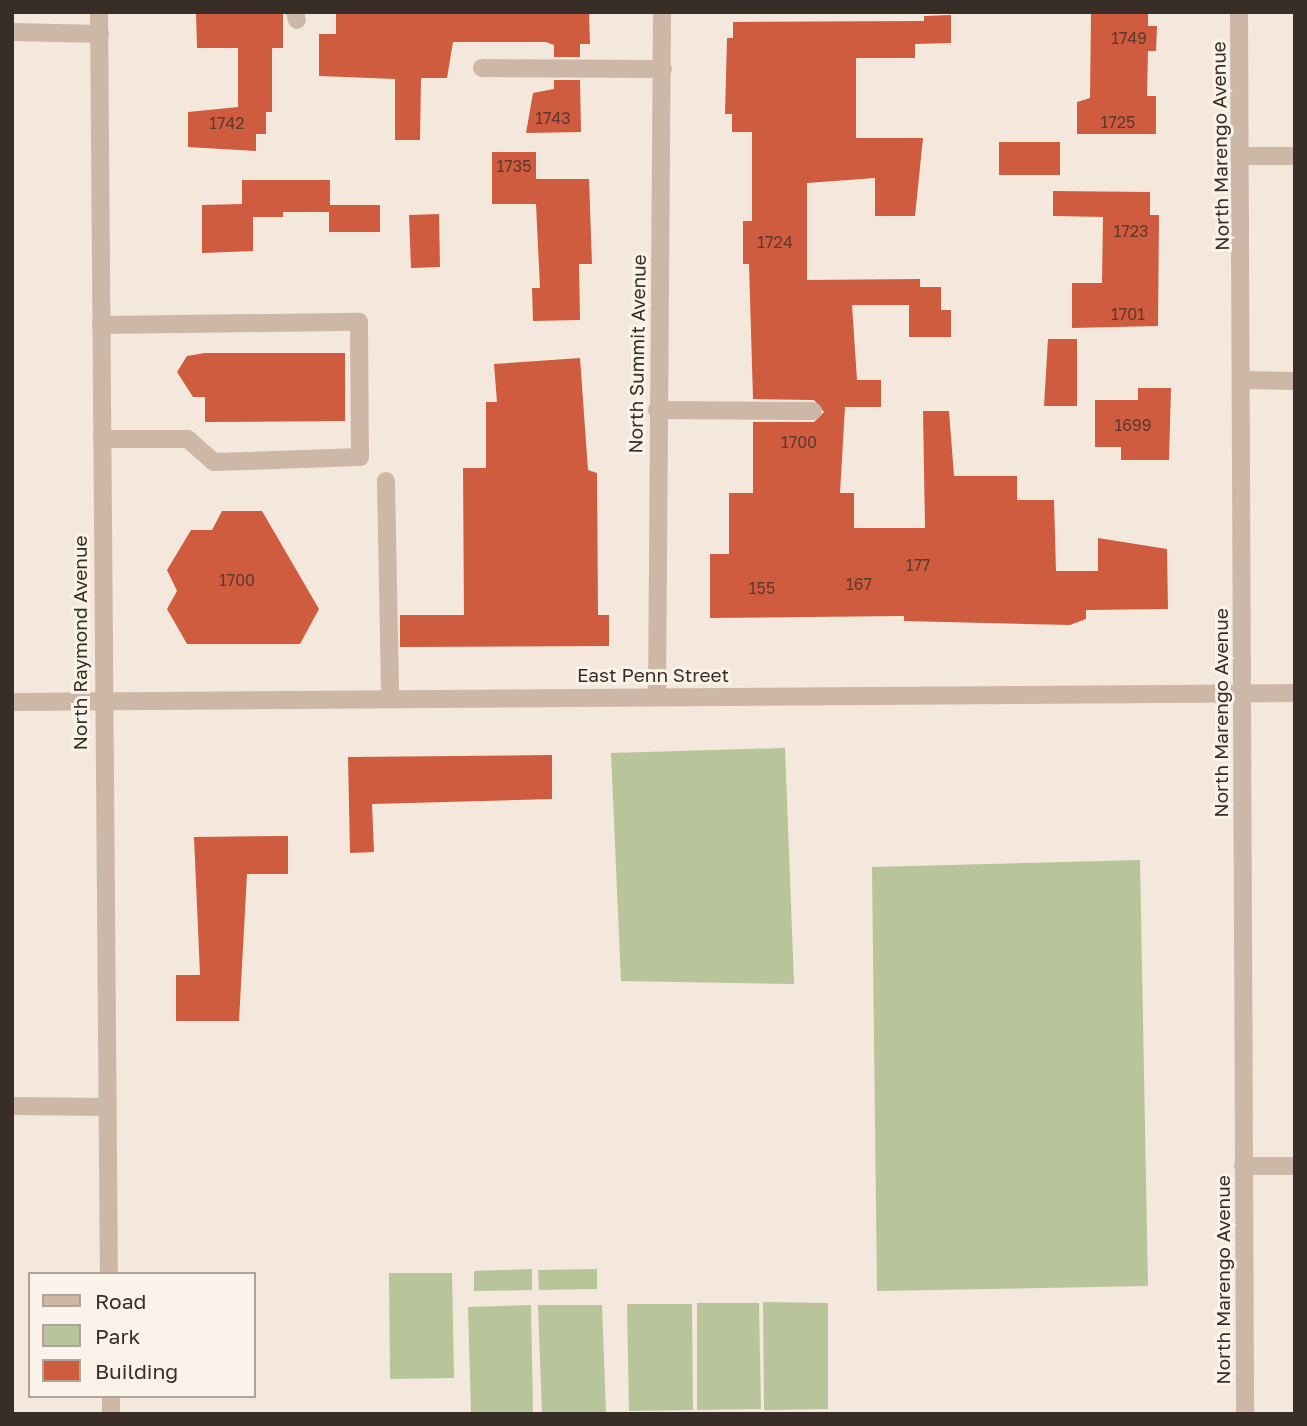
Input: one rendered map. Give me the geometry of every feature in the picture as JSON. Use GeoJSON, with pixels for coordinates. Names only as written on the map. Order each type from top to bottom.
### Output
{"type":"FeatureCollection","features":[{"type":"Feature","properties":{"kind":"street","name":"North Raymond Avenue"},"geometry":{"type":"LineString","coordinates":[[99,12],[102,439],[100,701],[109,1272]]}},
{"type":"Feature","properties":{"kind":"street","name":"North Summit Avenue"},"geometry":{"type":"LineString","coordinates":[[657,696],[662,12]]}},
{"type":"Feature","properties":{"kind":"street","name":"North Marengo Avenue"},"geometry":{"type":"LineString","coordinates":[[1239,12],[1243,380],[1241,694],[1245,1414]]}},
{"type":"Feature","properties":{"kind":"street"},"geometry":{"type":"LineString","coordinates":[[12,32],[100,34]]}},
{"type":"Feature","properties":{"kind":"street"},"geometry":{"type":"LineString","coordinates":[[482,68],[663,69]]}},
{"type":"Feature","properties":{"kind":"street"},"geometry":{"type":"LineString","coordinates":[[1242,156],[1295,156]]}},
{"type":"Feature","properties":{"kind":"street"},"geometry":{"type":"LineString","coordinates":[[101,325],[359,322],[360,457],[214,462],[188,439],[102,439]]}},
{"type":"Feature","properties":{"kind":"street"},"geometry":{"type":"LineString","coordinates":[[1243,380],[1295,381]]}},
{"type":"Feature","properties":{"kind":"street"},"geometry":{"type":"LineString","coordinates":[[657,410],[813,411]]}},
{"type":"Feature","properties":{"kind":"street"},"geometry":{"type":"LineString","coordinates":[[386,481],[390,699]]}},
{"type":"Feature","properties":{"kind":"street","name":"East Penn Street"},"geometry":{"type":"LineString","coordinates":[[12,702],[1295,693]]}},
{"type":"Feature","properties":{"kind":"street"},"geometry":{"type":"LineString","coordinates":[[12,1106],[107,1107]]}},
{"type":"Feature","properties":{"kind":"street"},"geometry":{"type":"LineString","coordinates":[[1243,1166],[1295,1166]]}},
{"type":"Feature","properties":{"kind":"green space"},"geometry":{"type":"Polygon","coordinates":[[[785,748],[794,984],[621,981],[611,753],[785,748]]]}},
{"type":"Feature","properties":{"kind":"green space"},"geometry":{"type":"Polygon","coordinates":[[[1140,860],[1148,1286],[877,1291],[872,867],[1140,860]]]}},
{"type":"Feature","properties":{"kind":"green space"},"geometry":{"type":"Polygon","coordinates":[[[532,1269],[532,1290],[474,1291],[474,1271],[532,1269]]]}},
{"type":"Feature","properties":{"kind":"green space"},"geometry":{"type":"Polygon","coordinates":[[[597,1269],[597,1289],[539,1290],[538,1270],[597,1269]]]}},
{"type":"Feature","properties":{"kind":"green space"},"geometry":{"type":"Polygon","coordinates":[[[389,1273],[452,1273],[454,1378],[390,1379],[389,1273]]]}},
{"type":"Feature","properties":{"kind":"green space"},"geometry":{"type":"Polygon","coordinates":[[[763,1302],[828,1303],[828,1409],[764,1410],[763,1302]]]}},
{"type":"Feature","properties":{"kind":"green space"},"geometry":{"type":"Polygon","coordinates":[[[697,1303],[759,1303],[761,1409],[697,1410],[697,1303]]]}},
{"type":"Feature","properties":{"kind":"green space"},"geometry":{"type":"Polygon","coordinates":[[[627,1304],[692,1304],[693,1410],[629,1411],[627,1304]]]}},
{"type":"Feature","properties":{"kind":"green space"},"geometry":{"type":"Polygon","coordinates":[[[531,1305],[533,1413],[471,1414],[468,1307],[531,1305]]]}},
{"type":"Feature","properties":{"kind":"green space"},"geometry":{"type":"Polygon","coordinates":[[[538,1305],[602,1305],[606,1412],[542,1414],[538,1305]]]}},
{"type":"Feature","properties":{"kind":"building"},"geometry":{"type":"Polygon","coordinates":[[[196,12],[283,12],[283,48],[272,48],[272,112],[266,112],[266,134],[256,134],[256,151],[188,147],[188,112],[238,107],[238,48],[197,48],[196,12]]]}},
{"type":"Feature","properties":{"kind":"building"},"geometry":{"type":"Polygon","coordinates":[[[589,12],[590,44],[580,44],[580,57],[554,57],[554,45],[546,42],[453,42],[447,78],[421,78],[420,140],[395,140],[395,79],[319,76],[319,34],[336,34],[336,13],[589,12]]]}},
{"type":"Feature","properties":{"kind":"building"},"geometry":{"type":"Polygon","coordinates":[[[1091,12],[1148,14],[1148,26],[1157,26],[1156,51],[1148,51],[1147,96],[1156,96],[1156,134],[1077,134],[1077,102],[1090,98],[1091,12]]]}},
{"type":"Feature","properties":{"kind":"building"},"geometry":{"type":"Polygon","coordinates":[[[951,15],[951,43],[915,44],[915,58],[856,58],[856,138],[923,138],[915,216],[875,216],[875,178],[807,183],[807,280],[920,279],[920,287],[941,287],[941,310],[951,310],[951,337],[909,337],[909,305],[852,305],[857,380],[881,380],[881,407],[845,407],[840,493],[854,493],[854,528],[925,528],[923,411],[949,411],[954,476],[1017,476],[1017,500],[1054,500],[1056,571],[1098,571],[1098,538],[1167,549],[1168,609],[1086,610],[1086,619],[1070,625],[904,621],[904,616],[710,618],[710,554],[729,554],[729,493],[753,493],[753,422],[814,422],[824,412],[814,400],[753,399],[749,264],[743,264],[743,221],[752,221],[752,132],[732,132],[732,114],[725,114],[727,38],[733,38],[733,22],[924,21],[924,16],[951,15]]]}},
{"type":"Feature","properties":{"kind":"building"},"geometry":{"type":"Polygon","coordinates":[[[554,80],[580,80],[581,132],[526,133],[533,93],[554,89],[554,80]]]}},
{"type":"Feature","properties":{"kind":"building"},"geometry":{"type":"Polygon","coordinates":[[[999,142],[1060,142],[1060,175],[999,175],[999,142]]]}},
{"type":"Feature","properties":{"kind":"building"},"geometry":{"type":"Polygon","coordinates":[[[492,152],[536,152],[536,179],[589,179],[592,264],[579,264],[580,320],[533,321],[532,288],[540,288],[536,204],[492,204],[492,152]]]}},
{"type":"Feature","properties":{"kind":"building"},"geometry":{"type":"Polygon","coordinates":[[[242,180],[330,180],[330,205],[380,205],[380,232],[329,232],[329,212],[283,212],[283,217],[253,217],[253,251],[202,253],[202,205],[242,204],[242,180]]]}},
{"type":"Feature","properties":{"kind":"building"},"geometry":{"type":"Polygon","coordinates":[[[1053,191],[1150,192],[1150,215],[1159,215],[1158,326],[1072,328],[1072,283],[1102,283],[1103,217],[1053,216],[1053,191]]]}},
{"type":"Feature","properties":{"kind":"building"},"geometry":{"type":"Polygon","coordinates":[[[439,214],[440,267],[411,268],[409,215],[439,214]]]}},
{"type":"Feature","properties":{"kind":"building"},"geometry":{"type":"Polygon","coordinates":[[[1048,339],[1077,339],[1077,406],[1044,406],[1048,339]]]}},
{"type":"Feature","properties":{"kind":"building"},"geometry":{"type":"Polygon","coordinates":[[[205,353],[345,353],[345,421],[205,422],[205,397],[193,397],[177,372],[187,356],[205,353]]]}},
{"type":"Feature","properties":{"kind":"building"},"geometry":{"type":"Polygon","coordinates":[[[580,358],[588,470],[597,473],[598,615],[609,615],[609,646],[400,647],[400,615],[464,615],[463,468],[486,468],[486,402],[497,402],[494,364],[580,358]]]}},
{"type":"Feature","properties":{"kind":"building"},"geometry":{"type":"Polygon","coordinates":[[[1138,388],[1171,388],[1169,460],[1121,460],[1121,447],[1095,447],[1095,400],[1138,400],[1138,388]]]}},
{"type":"Feature","properties":{"kind":"building"},"geometry":{"type":"Polygon","coordinates":[[[222,511],[262,511],[319,609],[300,644],[187,644],[167,609],[177,591],[167,570],[191,530],[212,530],[222,511]]]}},
{"type":"Feature","properties":{"kind":"building"},"geometry":{"type":"Polygon","coordinates":[[[552,755],[552,799],[372,804],[374,852],[350,853],[348,757],[552,755]]]}},
{"type":"Feature","properties":{"kind":"building"},"geometry":{"type":"Polygon","coordinates":[[[288,836],[288,874],[247,874],[239,1021],[176,1021],[176,975],[200,975],[194,837],[288,836]]]}}]}
